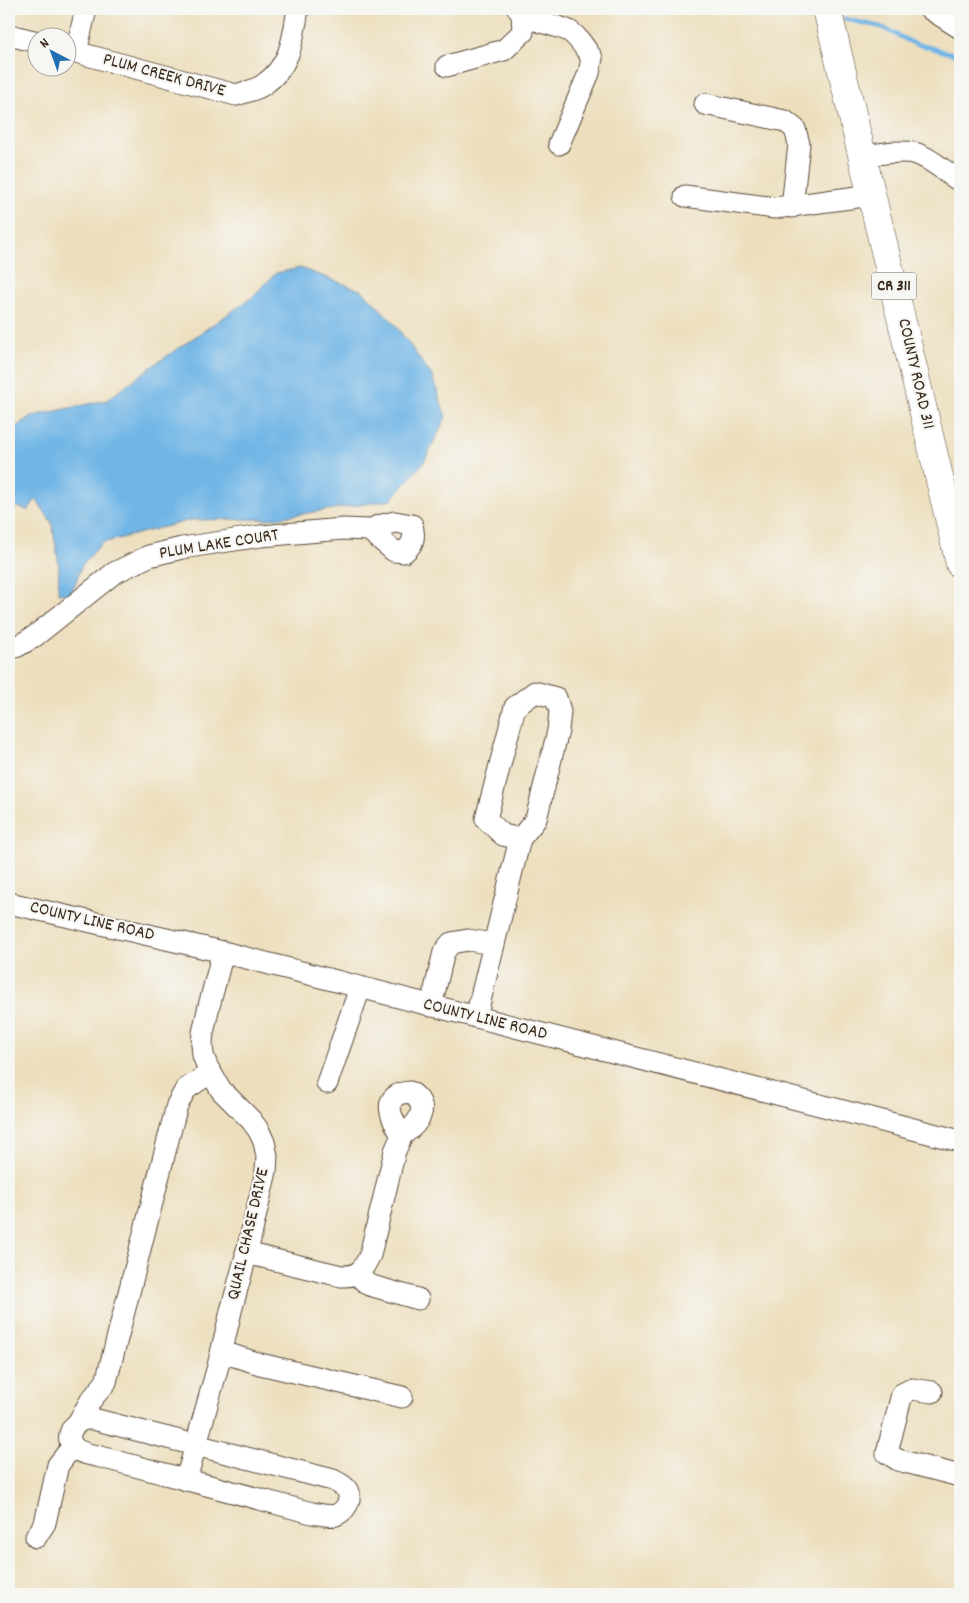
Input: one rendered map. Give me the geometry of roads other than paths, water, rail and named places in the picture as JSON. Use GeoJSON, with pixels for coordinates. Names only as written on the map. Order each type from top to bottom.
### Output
{"type":"FeatureCollection","features":[{"type":"Feature","properties":{"kind":"main road","name":"COUNTY ROAD 311"},"geometry":{"type":"LineString","coordinates":[[827,9],[960,564]]}},
{"type":"Feature","properties":{"kind":"street"},"geometry":{"type":"LineString","coordinates":[[78,33],[86,9]]}},
{"type":"Feature","properties":{"kind":"street","name":"PLUM CREEK DRIVE"},"geometry":{"type":"LineString","coordinates":[[78,53],[236,95],[262,86],[280,69],[290,52],[298,9]]}},
{"type":"Feature","properties":{"kind":"street"},"geometry":{"type":"LineString","coordinates":[[930,9],[960,28]]}},
{"type":"Feature","properties":{"kind":"street"},"geometry":{"type":"LineString","coordinates":[[447,66],[504,50],[522,32],[520,11]]}},
{"type":"Feature","properties":{"kind":"street"},"geometry":{"type":"LineString","coordinates":[[520,11],[540,22],[571,32],[592,58],[588,73],[559,144]]}},
{"type":"Feature","properties":{"kind":"street"},"geometry":{"type":"LineString","coordinates":[[9,34],[28,39]]}},
{"type":"Feature","properties":{"kind":"street"},"geometry":{"type":"LineString","coordinates":[[705,104],[786,121],[795,129],[799,144],[792,207]]}},
{"type":"Feature","properties":{"kind":"street"},"geometry":{"type":"LineString","coordinates":[[863,156],[900,152],[915,153],[960,181]]}},
{"type":"Feature","properties":{"kind":"street"},"geometry":{"type":"LineString","coordinates":[[685,196],[775,208],[872,196]]}},
{"type":"Feature","properties":{"kind":"street","name":"PLUM LAKE COURT"},"geometry":{"type":"LineString","coordinates":[[9,649],[35,636],[114,573],[149,556],[182,548],[260,536],[343,529],[369,530]]}},
{"type":"Feature","properties":{"kind":"street"},"geometry":{"type":"LineString","coordinates":[[476,1017],[520,839],[536,819],[558,730],[560,710],[556,698],[535,692],[515,707],[486,819],[503,835],[520,839]]}},
{"type":"Feature","properties":{"kind":"street","name":"COUNTY LINE ROAD"},"geometry":{"type":"LineString","coordinates":[[9,903],[223,952],[960,1141]]}},
{"type":"Feature","properties":{"kind":"street"},"geometry":{"type":"LineString","coordinates":[[431,1006],[444,952],[451,943],[468,940],[494,944]]}},
{"type":"Feature","properties":{"kind":"street","name":"QUAIL CHASE DRIVE"},"geometry":{"type":"LineString","coordinates":[[186,1480],[222,1352],[230,1311],[263,1186],[267,1156],[259,1131],[251,1120],[221,1090],[210,1073],[203,1055],[203,1033],[223,952]]}},
{"type":"Feature","properties":{"kind":"street"},"geometry":{"type":"LineString","coordinates":[[326,1083],[360,988]]}},
{"type":"Feature","properties":{"kind":"street"},"geometry":{"type":"LineString","coordinates":[[79,1421],[93,1419],[333,1480],[342,1484],[348,1492],[349,1501],[344,1509],[336,1514],[325,1516],[79,1451],[70,1440],[70,1433],[74,1426],[91,1400],[106,1382],[177,1105],[186,1088],[210,1073]]}},
{"type":"Feature","properties":{"kind":"street"},"geometry":{"type":"LineString","coordinates":[[246,1253],[330,1274],[351,1276],[359,1273],[370,1255],[395,1151],[402,1135]]}},
{"type":"Feature","properties":{"kind":"street"},"geometry":{"type":"LineString","coordinates":[[359,1273],[362,1279],[369,1285],[418,1299]]}},
{"type":"Feature","properties":{"kind":"street"},"geometry":{"type":"LineString","coordinates":[[222,1352],[260,1364],[402,1397]]}},
{"type":"Feature","properties":{"kind":"street"},"geometry":{"type":"LineString","coordinates":[[932,1392],[912,1389],[902,1394],[887,1452],[898,1460],[960,1476]]}},
{"type":"Feature","properties":{"kind":"street"},"geometry":{"type":"LineString","coordinates":[[36,1537],[45,1523],[58,1465],[73,1446]]}},
{"type":"Feature","properties":{"kind":"water"},"geometry":{"type":"Polygon","coordinates":[[[300,268],[363,291],[394,323],[432,376],[446,417],[424,462],[391,500],[269,519],[191,520],[102,543],[82,565],[71,595],[58,593],[59,566],[52,523],[36,499],[28,510],[9,505],[9,432],[32,416],[107,400],[151,367],[250,299],[276,273],[300,268]]]}},
{"type":"Feature","properties":{"kind":"waterway"},"geometry":{"type":"LineString","coordinates":[[845,19],[881,27],[913,43],[957,55],[960,58]]}}]}
